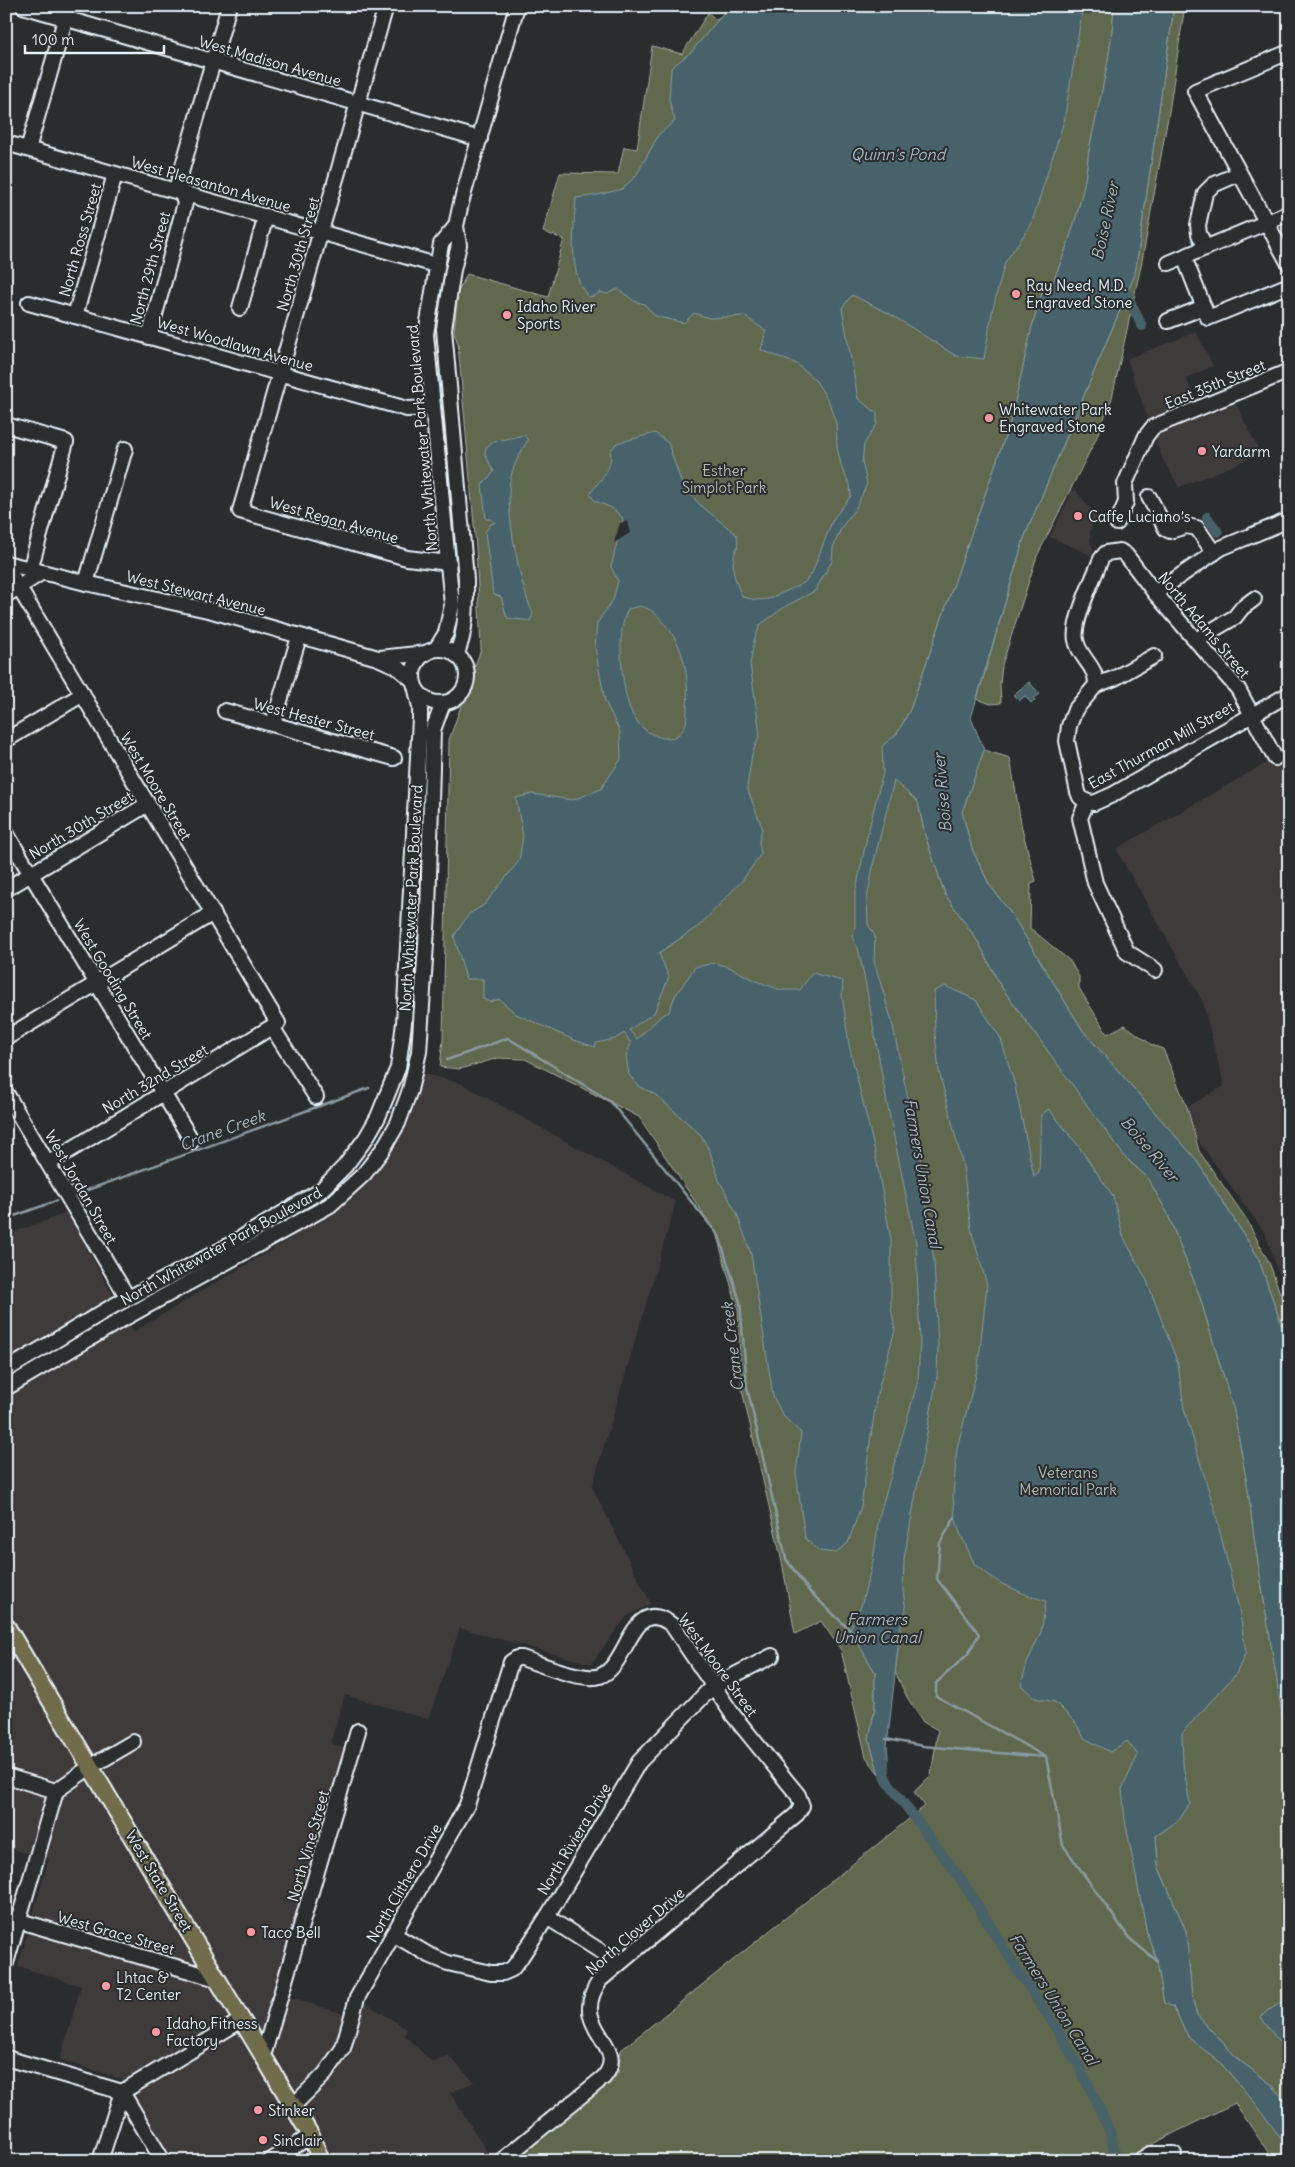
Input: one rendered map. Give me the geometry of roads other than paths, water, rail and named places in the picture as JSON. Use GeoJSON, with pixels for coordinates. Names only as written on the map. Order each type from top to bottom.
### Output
{"type":"FeatureCollection","features":[{"type":"Feature","properties":{"kind":"main road","name":"West State Street"},"geometry":{"type":"LineString","coordinates":[[6,1626],[311,2136],[321,2161]]}},
{"type":"Feature","properties":{"kind":"main road","name":"West State Street"},"geometry":{"type":"LineString","coordinates":[[311,2136],[335,2161]]}},
{"type":"Feature","properties":{"kind":"street","name":"West Madison Avenue"},"geometry":{"type":"LineString","coordinates":[[23,6],[67,12],[213,61],[480,139]]}},
{"type":"Feature","properties":{"kind":"street","name":"North 29th Street"},"geometry":{"type":"LineString","coordinates":[[149,337],[184,203],[178,182],[228,6]]}},
{"type":"Feature","properties":{"kind":"street","name":"North 30th Street"},"geometry":{"type":"LineString","coordinates":[[240,511],[386,6]]}},
{"type":"Feature","properties":{"kind":"street","name":"North Whitewater Park Boulevard"},"geometry":{"type":"LineString","coordinates":[[431,651],[446,633],[452,605],[426,334],[436,265],[442,244],[456,226],[514,7]]}},
{"type":"Feature","properties":{"kind":"street"},"geometry":{"type":"LineString","coordinates":[[28,149],[67,12]]}},
{"type":"Feature","properties":{"kind":"street"},"geometry":{"type":"LineString","coordinates":[[1289,52],[1195,91],[1238,174],[1289,264]]}},
{"type":"Feature","properties":{"kind":"street","name":"West Pleasanton Avenue"},"geometry":{"type":"LineString","coordinates":[[6,143],[436,265]]}},
{"type":"Feature","properties":{"kind":"street","name":"North Ross Street"},"geometry":{"type":"LineString","coordinates":[[75,316],[116,174]]}},
{"type":"Feature","properties":{"kind":"street"},"geometry":{"type":"LineString","coordinates":[[1206,248],[1198,229],[1203,197],[1209,188],[1238,174]]}},
{"type":"Feature","properties":{"kind":"street"},"geometry":{"type":"LineString","coordinates":[[1169,263],[1289,214]]}},
{"type":"Feature","properties":{"kind":"street"},"geometry":{"type":"LineString","coordinates":[[240,308],[266,216]]}},
{"type":"Feature","properties":{"kind":"street","name":"North Whitewater Park Boulevard"},"geometry":{"type":"LineString","coordinates":[[456,226],[459,246],[452,270],[444,330],[466,579],[463,640],[456,655]]}},
{"type":"Feature","properties":{"kind":"street"},"geometry":{"type":"LineString","coordinates":[[1184,257],[1206,312]]}},
{"type":"Feature","properties":{"kind":"street"},"geometry":{"type":"LineString","coordinates":[[1168,321],[1206,312],[1289,286]]}},
{"type":"Feature","properties":{"kind":"street","name":"West Woodlawn Avenue"},"geometry":{"type":"LineString","coordinates":[[29,303],[407,409],[433,408]]}},
{"type":"Feature","properties":{"kind":"street","name":"East 35th Street"},"geometry":{"type":"LineString","coordinates":[[1117,523],[1126,502],[1125,484],[1146,436],[1153,427],[1289,371]]}},
{"type":"Feature","properties":{"kind":"street"},"geometry":{"type":"LineString","coordinates":[[6,425],[66,442],[35,571],[19,587],[6,595]]}},
{"type":"Feature","properties":{"kind":"street"},"geometry":{"type":"LineString","coordinates":[[86,584],[125,449]]}},
{"type":"Feature","properties":{"kind":"street"},"geometry":{"type":"LineString","coordinates":[[1149,497],[1166,529],[1175,531],[1186,526],[1197,528],[1214,553]]}},
{"type":"Feature","properties":{"kind":"street","name":"West Regan Avenue"},"geometry":{"type":"LineString","coordinates":[[240,511],[407,558],[449,563]]}},
{"type":"Feature","properties":{"kind":"street"},"geometry":{"type":"LineString","coordinates":[[1155,593],[1221,548],[1289,520]]}},
{"type":"Feature","properties":{"kind":"street","name":"North Adams Street"},"geometry":{"type":"LineString","coordinates":[[1096,684],[1094,670],[1081,654],[1075,639],[1077,624],[1101,559],[1106,552],[1113,551],[1126,555],[1155,593],[1238,689],[1275,758]]}},
{"type":"Feature","properties":{"kind":"street","name":"West Stewart Avenue"},"geometry":{"type":"LineString","coordinates":[[6,564],[212,612],[378,658],[396,666],[414,685]]}},
{"type":"Feature","properties":{"kind":"street","name":"West Moore Street"},"geometry":{"type":"LineString","coordinates":[[6,564],[213,914],[316,1097]]}},
{"type":"Feature","properties":{"kind":"street"},"geometry":{"type":"LineString","coordinates":[[1196,640],[1235,617],[1242,608],[1254,599]]}},
{"type":"Feature","properties":{"kind":"street"},"geometry":{"type":"LineString","coordinates":[[273,724],[299,637]]}},
{"type":"Feature","properties":{"kind":"street"},"geometry":{"type":"LineString","coordinates":[[431,651],[450,651],[456,655],[465,666],[467,682],[458,697],[444,703],[428,701],[414,685],[415,664],[431,651]]}},
{"type":"Feature","properties":{"kind":"street","name":"West Stewart Avenue"},"geometry":{"type":"LineString","coordinates":[[378,658],[431,651]]}},
{"type":"Feature","properties":{"kind":"street"},"geometry":{"type":"LineString","coordinates":[[1154,656],[1115,678],[1096,684],[1075,710],[1069,726],[1067,741],[1078,792],[1080,797],[1086,802],[1081,822],[1095,882],[1127,952],[1155,970]]}},
{"type":"Feature","properties":{"kind":"street","name":"North Whitewater Park Boulevard"},"geometry":{"type":"LineString","coordinates":[[8,1367],[128,1298],[221,1250],[313,1196],[345,1166],[366,1138],[378,1117],[398,1068],[404,1024],[420,712],[414,685]]}},
{"type":"Feature","properties":{"kind":"street"},"geometry":{"type":"LineString","coordinates":[[6,740],[83,694]]}},
{"type":"Feature","properties":{"kind":"street","name":"East Thurman Mill Street"},"geometry":{"type":"LineString","coordinates":[[1086,802],[1094,803],[1112,795],[1289,694]]}},
{"type":"Feature","properties":{"kind":"street","name":"North Whitewater Park Boulevard"},"geometry":{"type":"LineString","coordinates":[[6,1388],[121,1320],[330,1205],[364,1174],[383,1149],[398,1123],[410,1090],[419,1052],[428,913],[433,730],[444,703]]}},
{"type":"Feature","properties":{"kind":"street","name":"West Hester Street"},"geometry":{"type":"LineString","coordinates":[[225,711],[394,758]]}},
{"type":"Feature","properties":{"kind":"street","name":"North 30th Street"},"geometry":{"type":"LineString","coordinates":[[6,889],[148,804]]}},
{"type":"Feature","properties":{"kind":"street","name":"West Gooding Street"},"geometry":{"type":"LineString","coordinates":[[6,833],[192,1141]]}},
{"type":"Feature","properties":{"kind":"street"},"geometry":{"type":"LineString","coordinates":[[6,1038],[213,914]]}},
{"type":"Feature","properties":{"kind":"street","name":"North 32nd Street"},"geometry":{"type":"LineString","coordinates":[[49,1163],[275,1025]]}},
{"type":"Feature","properties":{"kind":"street","name":"West Jordan Street"},"geometry":{"type":"LineString","coordinates":[[6,1093],[128,1298]]}},
{"type":"Feature","properties":{"kind":"street","name":"West Moore Street"},"geometry":{"type":"LineString","coordinates":[[513,1660],[522,1658],[587,1678],[601,1676],[613,1667],[638,1625],[646,1619],[655,1616],[665,1619],[672,1625],[734,1715],[798,1795],[802,1806]]}},
{"type":"Feature","properties":{"kind":"street","name":"North Riviera Drive"},"geometry":{"type":"LineString","coordinates":[[394,1934],[429,1955],[448,1963],[491,1973],[503,1973],[512,1969],[520,1960],[639,1762],[713,1686],[772,1656]]}},
{"type":"Feature","properties":{"kind":"street","name":"North Clithero Drive"},"geometry":{"type":"LineString","coordinates":[[293,2106],[325,2074],[343,2048],[357,1998],[467,1805],[509,1666],[513,1660]]}},
{"type":"Feature","properties":{"kind":"street","name":"North Vine Street"},"geometry":{"type":"LineString","coordinates":[[263,2056],[358,1731]]}},
{"type":"Feature","properties":{"kind":"street"},"geometry":{"type":"LineString","coordinates":[[6,1963],[12,1919],[56,1791],[90,1767],[134,1742]]}},
{"type":"Feature","properties":{"kind":"street"},"geometry":{"type":"LineString","coordinates":[[6,1776],[56,1791]]}},
{"type":"Feature","properties":{"kind":"street","name":"North Clover Drive"},"geometry":{"type":"LineString","coordinates":[[502,2161],[610,2070],[611,2052],[595,2030],[590,2017],[590,2002],[593,1989],[600,1980],[797,1814],[802,1806]]}},
{"type":"Feature","properties":{"kind":"street"},"geometry":{"type":"LineString","coordinates":[[546,1917],[619,1963]]}},
{"type":"Feature","properties":{"kind":"street","name":"West Grace Street"},"geometry":{"type":"LineString","coordinates":[[12,1919],[217,1979]]}},
{"type":"Feature","properties":{"kind":"street"},"geometry":{"type":"LineString","coordinates":[[100,2161],[122,2092],[242,2020]]}},
{"type":"Feature","properties":{"kind":"street"},"geometry":{"type":"LineString","coordinates":[[6,2058],[122,2092],[163,2161]]}},
{"type":"Feature","properties":{"kind":"street"},"geometry":{"type":"LineString","coordinates":[[270,2161],[311,2136]]}},
{"type":"Feature","properties":{"kind":"street"},"geometry":{"type":"LineString","coordinates":[[1139,2161],[1150,2154],[1174,2154]]}},
{"type":"Feature","properties":{"kind":"water","name":"Quinn's Pond"},"geometry":{"type":"Polygon","coordinates":[[[730,6],[1083,6],[1064,121],[1031,225],[1005,262],[992,312],[984,359],[956,356],[890,314],[852,295],[842,308],[858,399],[877,413],[877,424],[864,444],[862,462],[867,484],[857,506],[841,528],[833,548],[832,561],[815,591],[786,606],[760,625],[754,641],[750,664],[760,734],[752,754],[747,788],[762,827],[759,842],[761,854],[741,882],[700,925],[659,953],[669,977],[654,1013],[629,1030],[637,1039],[661,1016],[669,1012],[675,996],[695,967],[714,963],[729,967],[756,981],[781,990],[800,990],[812,973],[843,981],[842,994],[849,1045],[875,1152],[891,1240],[891,1306],[895,1330],[877,1394],[861,1506],[848,1543],[836,1553],[819,1551],[805,1538],[796,1473],[801,1433],[783,1416],[773,1396],[751,1254],[737,1214],[719,1180],[710,1152],[701,1135],[656,1095],[639,1086],[629,1075],[626,1056],[631,1043],[624,1033],[615,1039],[596,1043],[595,1047],[574,1040],[516,1014],[499,999],[490,1002],[483,999],[483,979],[466,979],[454,936],[469,914],[484,905],[519,861],[523,836],[516,798],[532,794],[573,800],[601,789],[621,759],[620,732],[605,701],[595,648],[597,623],[613,600],[618,581],[611,567],[623,518],[612,508],[595,501],[590,494],[608,469],[611,457],[610,451],[617,443],[655,433],[668,443],[682,484],[699,504],[737,535],[737,546],[733,563],[735,579],[743,597],[756,600],[769,599],[804,583],[812,573],[833,519],[851,496],[850,485],[842,469],[837,447],[836,423],[829,402],[816,381],[797,364],[761,350],[766,331],[744,316],[709,318],[694,313],[684,323],[655,316],[644,304],[634,301],[618,289],[607,294],[600,292],[588,297],[581,287],[574,262],[573,249],[576,198],[622,189],[636,176],[659,134],[675,121],[669,100],[671,68],[691,52],[730,6]],[[640,606],[628,609],[622,628],[622,663],[626,695],[633,714],[641,726],[662,738],[670,738],[682,731],[686,721],[687,685],[684,663],[677,642],[671,632],[656,614],[640,606]]]}},
{"type":"Feature","properties":{"kind":"water","name":"Boise River"},"geometry":{"type":"Polygon","coordinates":[[[1114,6],[1174,6],[1135,274],[1024,538],[971,718],[984,750],[962,812],[972,849],[989,884],[1012,915],[1083,1031],[1194,1157],[1258,1257],[1289,1347],[1289,1784],[1286,1738],[1248,1489],[1234,1411],[1199,1294],[1167,1212],[1147,1177],[1124,1156],[1000,985],[979,943],[945,894],[925,835],[918,802],[894,781],[874,861],[867,899],[868,924],[875,936],[874,961],[892,1022],[921,1162],[934,1261],[938,1347],[937,1377],[904,1559],[903,1592],[906,1610],[900,1629],[887,1746],[889,1772],[879,1774],[869,1739],[875,1708],[875,1672],[850,1630],[861,1606],[873,1561],[879,1517],[918,1381],[920,1341],[916,1244],[886,1098],[866,985],[858,948],[852,937],[855,929],[855,895],[883,772],[882,746],[897,734],[910,710],[1011,420],[1032,327],[1044,287],[1052,284],[1075,220],[1084,185],[1090,145],[1108,59],[1114,6]]]}},
{"type":"Feature","properties":{"kind":"water"},"geometry":{"type":"Polygon","coordinates":[[[524,435],[528,440],[513,470],[509,494],[512,528],[519,568],[523,586],[533,613],[530,621],[507,618],[501,597],[493,594],[485,532],[491,524],[495,523],[492,519],[486,519],[482,485],[494,472],[485,454],[486,447],[493,442],[524,435]]]}},
{"type":"Feature","properties":{"kind":"water"},"geometry":{"type":"Polygon","coordinates":[[[1029,682],[1040,694],[1031,703],[1025,696],[1019,701],[1013,695],[1029,682]]]}},
{"type":"Feature","properties":{"kind":"water"},"geometry":{"type":"Polygon","coordinates":[[[945,986],[976,1000],[1001,1039],[1015,1086],[1034,1177],[1039,1173],[1041,1115],[1049,1109],[1077,1144],[1113,1196],[1123,1236],[1147,1281],[1178,1364],[1184,1409],[1214,1508],[1239,1609],[1246,1652],[1236,1674],[1182,1733],[1183,1765],[1190,1804],[1179,1820],[1156,1836],[1158,1866],[1186,1931],[1192,1998],[1197,2015],[1239,2060],[1272,2085],[1289,2106],[1289,2150],[1256,2104],[1219,2061],[1189,2038],[1173,2007],[1164,2003],[1157,1961],[1147,1933],[1125,1820],[1122,1789],[1138,1755],[1127,1741],[1110,1752],[1084,1738],[1075,1722],[1055,1702],[1035,1698],[1021,1685],[1027,1663],[1041,1632],[1046,1601],[1000,1583],[975,1565],[960,1533],[955,1517],[953,1495],[957,1448],[978,1367],[987,1285],[971,1229],[963,1166],[939,1071],[935,1034],[934,991],[945,986]]]}},
{"type":"Feature","properties":{"kind":"water"},"geometry":{"type":"Polygon","coordinates":[[[1289,1999],[1289,2054],[1261,2018],[1267,2011],[1289,1999]]]}},
{"type":"Feature","properties":{"kind":"waterway"},"geometry":{"type":"LineString","coordinates":[[1121,283],[1142,326]]}},
{"type":"Feature","properties":{"kind":"waterway"},"geometry":{"type":"LineString","coordinates":[[1207,517],[1218,532]]}},
{"type":"Feature","properties":{"kind":"waterway","name":"Crane Creek"},"geometry":{"type":"LineString","coordinates":[[447,1060],[508,1038],[610,1101],[719,1236],[740,1302],[747,1387],[786,1559],[809,1591],[852,1632]]}},
{"type":"Feature","properties":{"kind":"waterway","name":"Crane Creek"},"geometry":{"type":"LineString","coordinates":[[82,1192],[369,1088]]}},
{"type":"Feature","properties":{"kind":"waterway","name":"Crane Creek"},"geometry":{"type":"LineString","coordinates":[[6,1219],[56,1201]]}},
{"type":"Feature","properties":{"kind":"waterway"},"geometry":{"type":"LineString","coordinates":[[955,1517],[940,1543],[937,1579],[979,1634],[968,1654],[936,1683],[936,1696],[1046,1757],[1063,1845],[1129,1938],[1157,1961]]}},
{"type":"Feature","properties":{"kind":"waterway"},"geometry":{"type":"LineString","coordinates":[[886,1739],[923,1746],[1044,1757]]}},
{"type":"Feature","properties":{"kind":"waterway","name":"Farmers Union Canal"},"geometry":{"type":"LineString","coordinates":[[884,1761],[884,1773],[887,1781],[962,1881],[1079,2066],[1111,2134],[1116,2161]]}},
{"type":"Feature","properties":{"kind":"place","name":"Ray Need, M.D. Engraved Stone"},"geometry":{"type":"Point","coordinates":[1016,294]}},
{"type":"Feature","properties":{"kind":"place","name":"Idaho River Sports"},"geometry":{"type":"Point","coordinates":[507,315]}},
{"type":"Feature","properties":{"kind":"place","name":"Whitewater Park Engraved Stone"},"geometry":{"type":"Point","coordinates":[989,418]}},
{"type":"Feature","properties":{"kind":"place","name":"Yardarm"},"geometry":{"type":"Point","coordinates":[1202,451]}},
{"type":"Feature","properties":{"kind":"place","name":"Caffe Luciano’s"},"geometry":{"type":"Point","coordinates":[1078,516]}},
{"type":"Feature","properties":{"kind":"place","name":"Taco Bell"},"geometry":{"type":"Point","coordinates":[251,1932]}},
{"type":"Feature","properties":{"kind":"place","name":"Lhtac & T2 Center"},"geometry":{"type":"Point","coordinates":[106,1986]}},
{"type":"Feature","properties":{"kind":"place","name":"Idaho Fitness Factory"},"geometry":{"type":"Point","coordinates":[156,2032]}},
{"type":"Feature","properties":{"kind":"place","name":"Stinker"},"geometry":{"type":"Point","coordinates":[258,2110]}},
{"type":"Feature","properties":{"kind":"place","name":"Sinclair"},"geometry":{"type":"Point","coordinates":[263,2140]}},
{"type":"Feature","properties":{"kind":"park label","name":"Esther Simplot Park"},"geometry":{"type":"Point","coordinates":[724,478]}},
{"type":"Feature","properties":{"kind":"park label","name":"Veterans Memorial Park"},"geometry":{"type":"Point","coordinates":[1068,1480]}}]}
